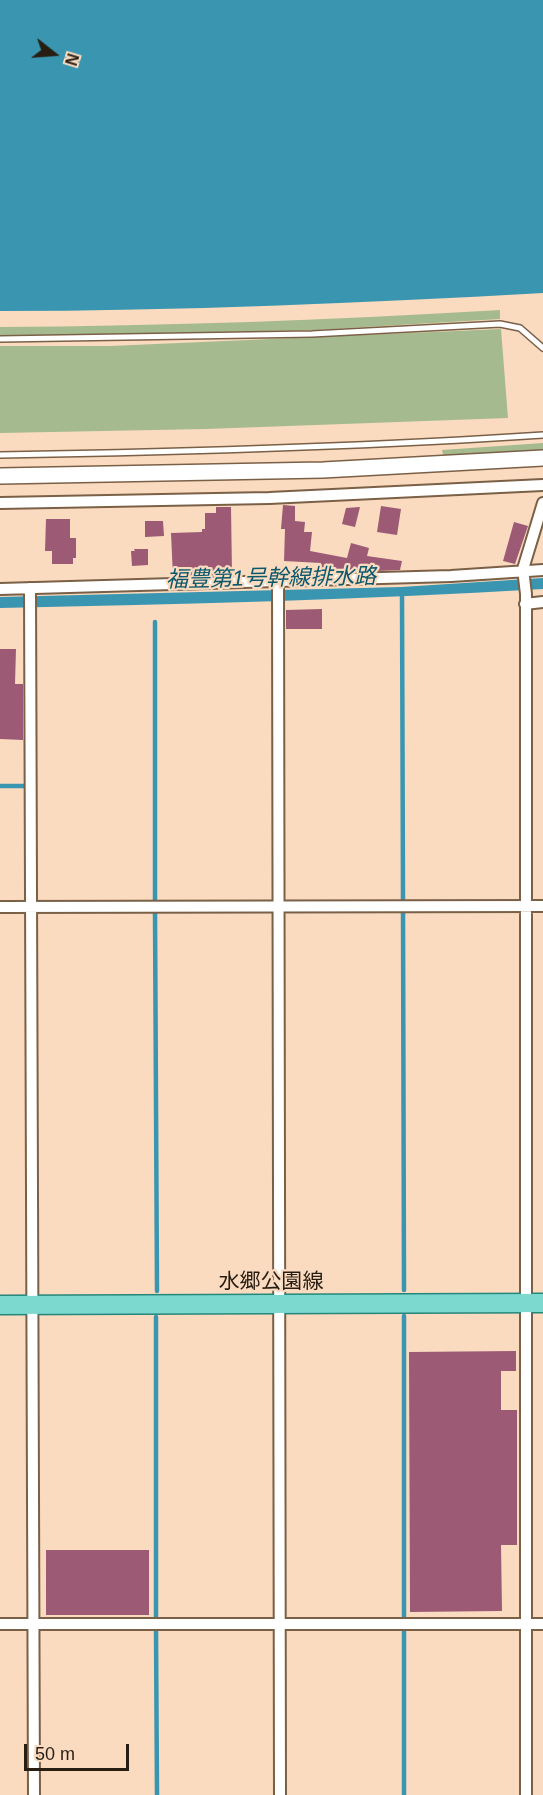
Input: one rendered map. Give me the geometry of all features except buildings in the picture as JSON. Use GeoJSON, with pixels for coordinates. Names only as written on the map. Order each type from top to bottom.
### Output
{"type":"FeatureCollection","features":[{"type":"Feature","properties":{"kind":"main road","name":"水郷公園線"},"geometry":{"type":"LineString","coordinates":[[0,1305],[534,1303]]}},
{"type":"Feature","properties":{"kind":"street"},"geometry":{"type":"LineString","coordinates":[[0,476],[323,470],[543,458]]}},
{"type":"Feature","properties":{"kind":"street"},"geometry":{"type":"LineString","coordinates":[[0,503],[269,498],[543,485]]}},
{"type":"Feature","properties":{"kind":"street"},"geometry":{"type":"LineString","coordinates":[[526,1795],[526,1624],[534,1303],[526,906],[524,573],[543,503]]}},
{"type":"Feature","properties":{"kind":"street"},"geometry":{"type":"LineString","coordinates":[[0,589],[278,584],[524,573],[543,570]]}},
{"type":"Feature","properties":{"kind":"street"},"geometry":{"type":"LineString","coordinates":[[278,584],[280,1795]]}},
{"type":"Feature","properties":{"kind":"street"},"geometry":{"type":"LineString","coordinates":[[30,590],[34,1795]]}},
{"type":"Feature","properties":{"kind":"street"},"geometry":{"type":"LineString","coordinates":[[525,599],[543,602]]}},
{"type":"Feature","properties":{"kind":"street"},"geometry":{"type":"LineString","coordinates":[[0,907],[543,906]]}},
{"type":"Feature","properties":{"kind":"street"},"geometry":{"type":"LineString","coordinates":[[0,1624],[543,1624]]}},
{"type":"Feature","properties":{"kind":"lane"},"geometry":{"type":"LineString","coordinates":[[0,339],[312,334],[500,324],[520,328],[543,348]]}},
{"type":"Feature","properties":{"kind":"lane"},"geometry":{"type":"LineString","coordinates":[[0,455],[411,444],[543,435]]}},
{"type":"Feature","properties":{"kind":"green space"},"geometry":{"type":"Polygon","coordinates":[[[500,310],[500,319],[316,330],[0,336],[0,327],[250,322],[500,310]]]}},
{"type":"Feature","properties":{"kind":"green space"},"geometry":{"type":"Polygon","coordinates":[[[501,329],[508,418],[206,429],[0,433],[0,346],[110,346],[501,329]]]}},
{"type":"Feature","properties":{"kind":"green space"},"geometry":{"type":"Polygon","coordinates":[[[543,443],[543,453],[444,458],[442,450],[543,443]]]}},
{"type":"Feature","properties":{"kind":"water"},"geometry":{"type":"Polygon","coordinates":[[[0,0],[543,0],[543,293],[272,306],[0,311],[0,0]]]}},
{"type":"Feature","properties":{"kind":"water"},"geometry":{"type":"Polygon","coordinates":[[[543,578],[543,589],[475,593],[0,608],[0,597],[401,587],[543,578]]]}},
{"type":"Feature","properties":{"kind":"waterway"},"geometry":{"type":"LineString","coordinates":[[402,592],[403,901]]}},
{"type":"Feature","properties":{"kind":"waterway"},"geometry":{"type":"LineString","coordinates":[[155,622],[155,901]]}},
{"type":"Feature","properties":{"kind":"waterway"},"geometry":{"type":"LineString","coordinates":[[0,786],[27,786]]}},
{"type":"Feature","properties":{"kind":"waterway"},"geometry":{"type":"LineString","coordinates":[[403,910],[404,1290]]}},
{"type":"Feature","properties":{"kind":"waterway"},"geometry":{"type":"LineString","coordinates":[[155,912],[157,1291]]}},
{"type":"Feature","properties":{"kind":"waterway"},"geometry":{"type":"LineString","coordinates":[[404,1316],[404,1619]]}},
{"type":"Feature","properties":{"kind":"waterway"},"geometry":{"type":"LineString","coordinates":[[156,1317],[156,1619]]}},
{"type":"Feature","properties":{"kind":"waterway"},"geometry":{"type":"LineString","coordinates":[[404,1628],[404,1795]]}},
{"type":"Feature","properties":{"kind":"waterway"},"geometry":{"type":"LineString","coordinates":[[156,1629],[157,1795]]}},
{"type":"Feature","properties":{"kind":"water label","name":"福豊第1号幹線排水路"},"geometry":{"type":"Point","coordinates":[271,579]}}]}
